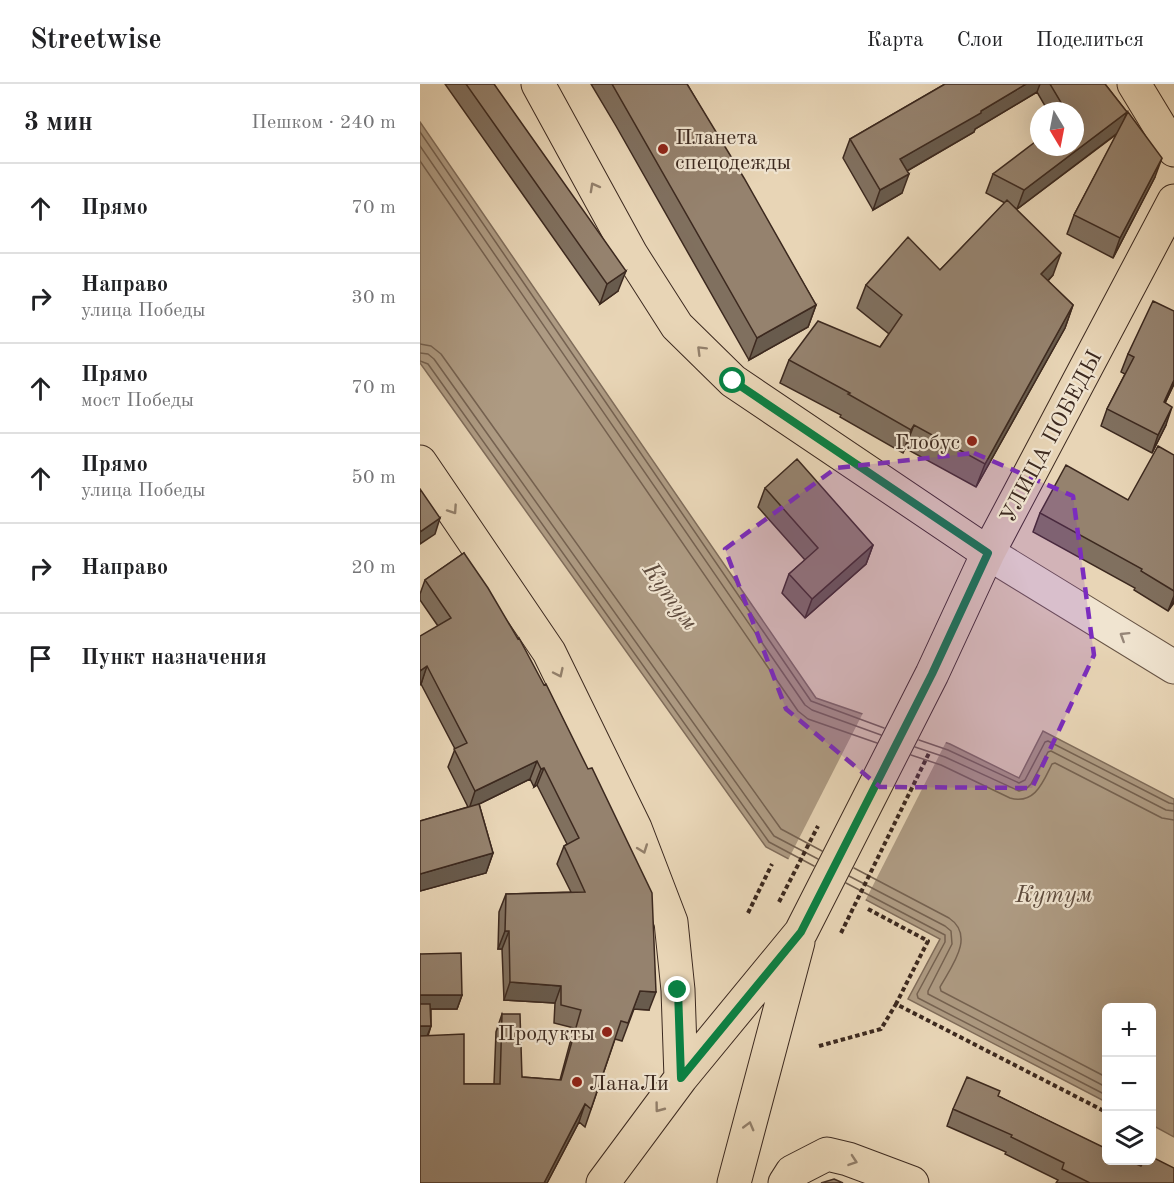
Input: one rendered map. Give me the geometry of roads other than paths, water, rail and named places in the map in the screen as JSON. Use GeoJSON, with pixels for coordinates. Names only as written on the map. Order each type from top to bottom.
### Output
{"type":"FeatureCollection","features":[{"type":"Feature","properties":{"kind":"main road"},"geometry":{"type":"LineString","coordinates":[[538,84],[631,254],[677,326],[733,381],[988,553]]}},
{"type":"Feature","properties":{"kind":"main road"},"geometry":{"type":"LineString","coordinates":[[1134,84],[1174,150]]}},
{"type":"Feature","properties":{"kind":"main road","name":"УЛИЦА ПОБЕДЫ"},"geometry":{"type":"LineString","coordinates":[[801,932],[932,674],[988,553],[1174,201]]}},
{"type":"Feature","properties":{"kind":"main road"},"geometry":{"type":"LineString","coordinates":[[420,462],[549,652],[635,828],[671,922],[678,990],[681,1078]]}},
{"type":"Feature","properties":{"kind":"main road"},"geometry":{"type":"LineString","coordinates":[[603,1183],[681,1078],[801,932]]}},
{"type":"Feature","properties":{"kind":"main road"},"geometry":{"type":"LineString","coordinates":[[734,1183],[801,932]]}},
{"type":"Feature","properties":{"kind":"main road"},"geometry":{"type":"LineString","coordinates":[[785,1183],[792,1172],[827,1154],[848,1159],[912,1183]]}},
{"type":"Feature","properties":{"kind":"street"},"geometry":{"type":"LineString","coordinates":[[988,553],[1174,667]]}},
{"type":"Feature","properties":{"kind":"water","name":"Кутум"},"geometry":{"type":"Polygon","coordinates":[[[420,122],[816,698],[950,744],[1019,778],[1043,731],[1174,799],[1174,1137],[1156,1127],[1156,1003],[1102,1003],[1102,1100],[908,999],[940,939],[766,847],[420,363],[420,122]]]}},
{"type":"Feature","properties":{"kind":"place","name":"Планета спецодежды"},"geometry":{"type":"Point","coordinates":[663,149]}},
{"type":"Feature","properties":{"kind":"place","name":"Глобус"},"geometry":{"type":"Point","coordinates":[972,441]}},
{"type":"Feature","properties":{"kind":"place","name":"Продукты"},"geometry":{"type":"Point","coordinates":[607,1032]}},
{"type":"Feature","properties":{"kind":"place","name":"ЛанаЛи"},"geometry":{"type":"Point","coordinates":[577,1082]}}]}
